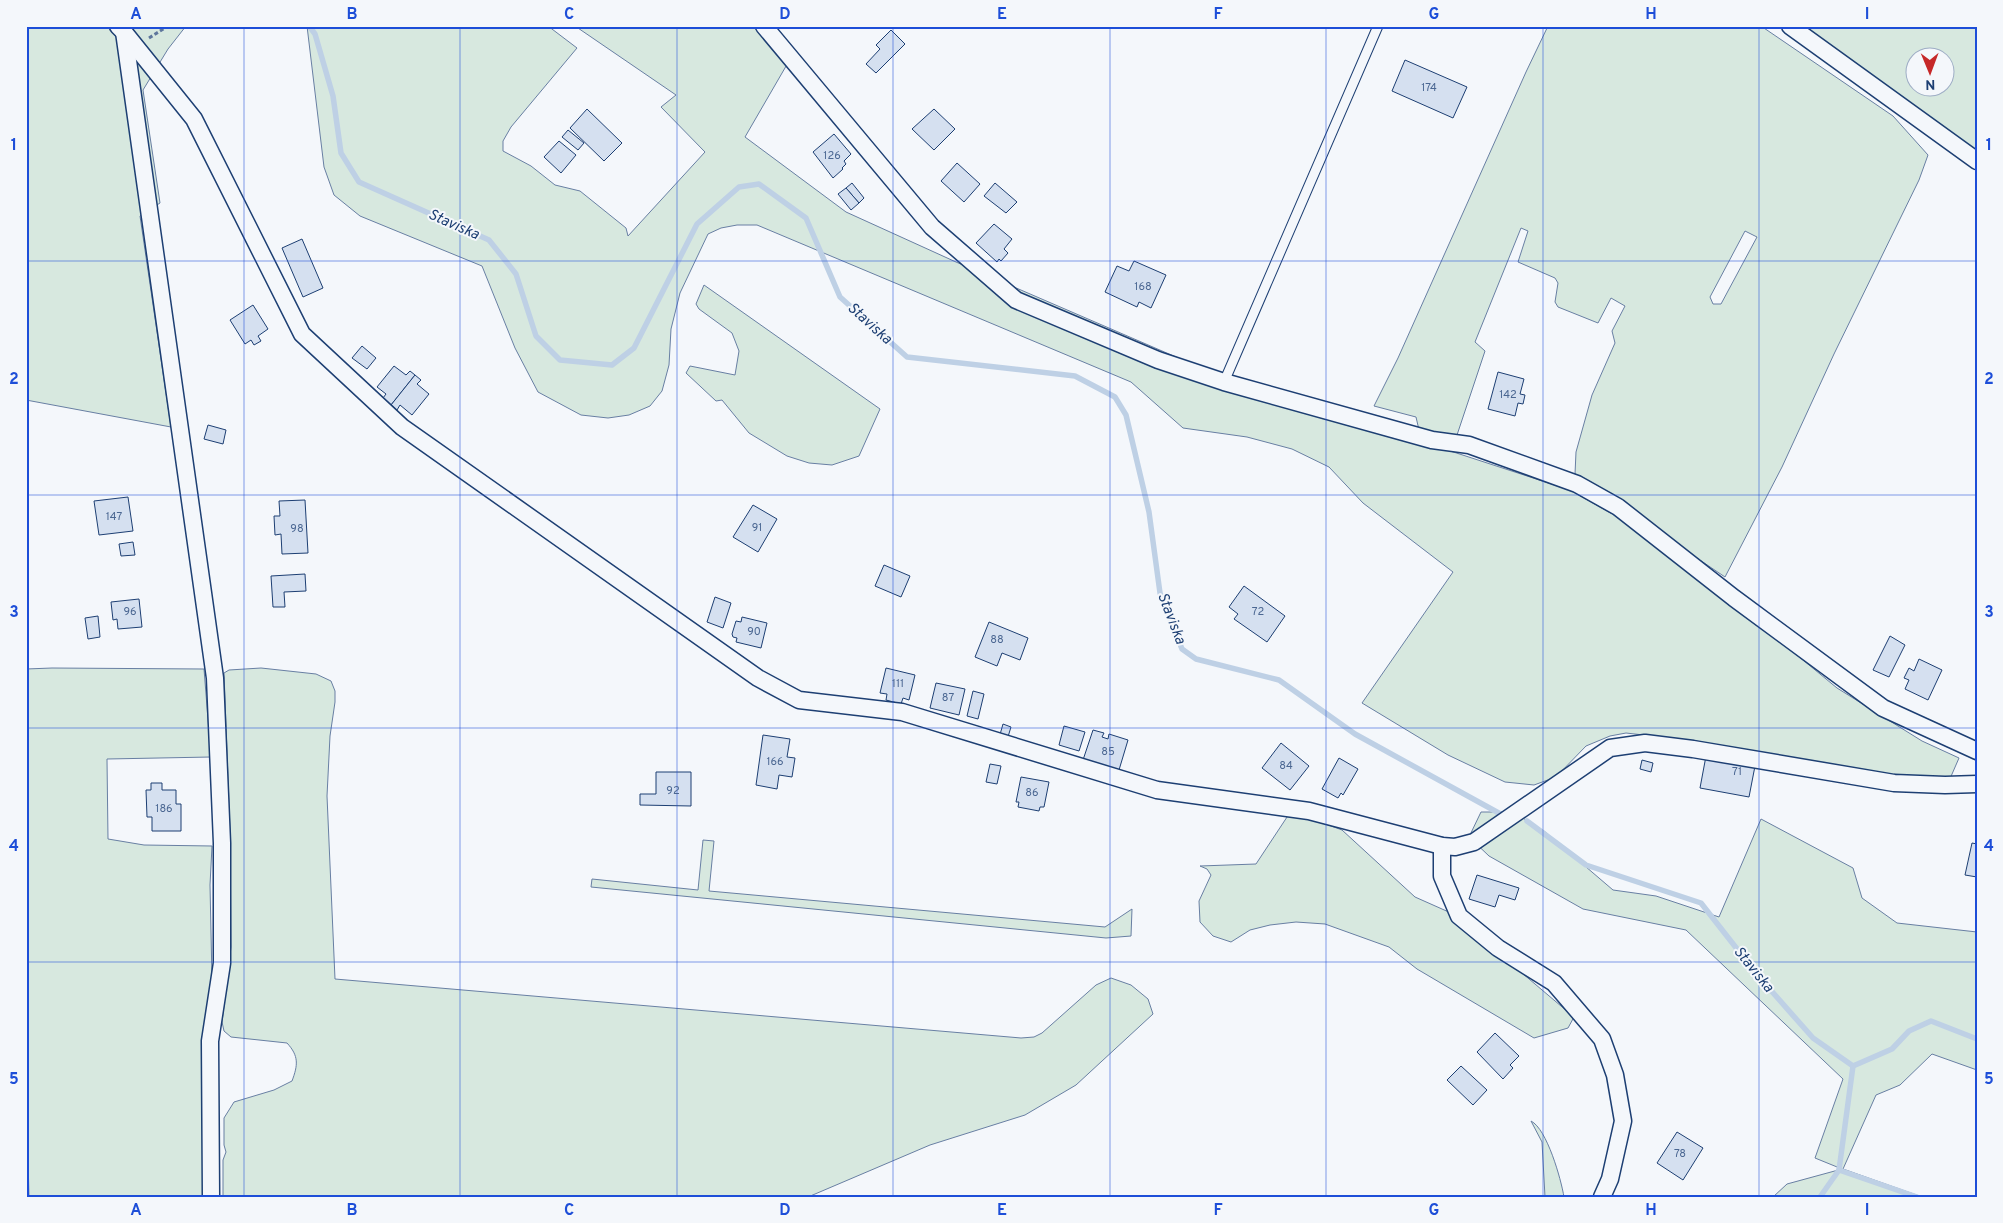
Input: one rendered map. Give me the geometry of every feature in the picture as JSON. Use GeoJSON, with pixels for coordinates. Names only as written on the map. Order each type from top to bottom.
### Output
{"type":"FeatureCollection","features":[{"type":"Feature","properties":{"kind":"street"},"geometry":{"type":"LineString","coordinates":[[764,26],[932,227],[1016,300],[1158,360],[1224,382],[1432,440],[1470,445],[1577,484],[1618,507],[1734,598],[1883,708],[1977,751]]}},
{"type":"Feature","properties":{"kind":"street"},"geometry":{"type":"LineString","coordinates":[[1790,26],[1977,161]]}},
{"type":"Feature","properties":{"kind":"street"},"geometry":{"type":"LineString","coordinates":[[121,29],[194,119],[302,334],[402,427],[758,678],[799,700],[902,712],[1157,790],[1309,811],[1442,846],[1455,847],[1474,842],[1610,748],[1645,744],[1693,749],[1894,783],[1977,784]]}},
{"type":"Feature","properties":{"kind":"street"},"geometry":{"type":"LineString","coordinates":[[121,29],[215,678],[222,843],[222,963],[210,1041],[211,1197]]}},
{"type":"Feature","properties":{"kind":"street"},"geometry":{"type":"LineString","coordinates":[[1442,846],[1442,876],[1459,916],[1498,948],[1554,983],[1602,1039],[1615,1075],[1623,1121],[1610,1179],[1602,1197]]}},
{"type":"Feature","properties":{"kind":"lane"},"geometry":{"type":"LineString","coordinates":[[1224,382],[1378,26]]}},
{"type":"Feature","properties":{"kind":"shaded area"},"geometry":{"type":"Polygon","coordinates":[[[26,26],[186,26],[168,49],[143,90],[160,203],[140,216],[171,427],[26,400],[26,26]]]}},
{"type":"Feature","properties":{"kind":"shaded area"},"geometry":{"type":"Polygon","coordinates":[[[307,26],[548,26],[577,48],[511,127],[503,141],[503,151],[531,166],[555,185],[580,191],[626,228],[628,236],[705,152],[661,107],[676,95],[575,26],[759,26],[789,61],[745,137],[846,212],[956,262],[1220,376],[1570,490],[1623,520],[1758,623],[1837,688],[1922,741],[1959,758],[1949,781],[1895,779],[1696,741],[1626,733],[1610,736],[1586,746],[1556,777],[1534,785],[1505,782],[1448,755],[1362,703],[1453,572],[1363,503],[1329,467],[1292,449],[1247,437],[1183,428],[1131,382],[757,225],[737,225],[721,228],[708,234],[680,293],[671,329],[669,365],[662,391],[650,406],[629,415],[608,418],[581,415],[538,392],[515,348],[482,266],[360,216],[334,195],[324,167],[307,26]]]}},
{"type":"Feature","properties":{"kind":"shaded area"},"geometry":{"type":"Polygon","coordinates":[[[1548,26],[1761,26],[1893,116],[1928,155],[1919,180],[1834,354],[1782,467],[1725,577],[1682,548],[1622,503],[1575,474],[1576,452],[1592,395],[1615,343],[1612,331],[1625,306],[1611,298],[1598,323],[1558,307],[1555,302],[1558,283],[1555,278],[1518,262],[1528,231],[1521,228],[1475,342],[1485,351],[1457,435],[1419,430],[1416,417],[1374,406],[1398,358],[1548,26]],[[1745,231],[1710,297],[1713,304],[1721,304],[1757,237],[1745,231]]]}},
{"type":"Feature","properties":{"kind":"shaded area"},"geometry":{"type":"Polygon","coordinates":[[[1801,26],[1977,26],[1977,151],[1801,26]]]}},
{"type":"Feature","properties":{"kind":"shaded area"},"geometry":{"type":"Polygon","coordinates":[[[704,285],[880,409],[859,456],[832,465],[809,463],[787,456],[749,433],[722,400],[716,401],[686,373],[690,366],[735,375],[739,351],[732,333],[699,309],[696,304],[704,285]]]}},
{"type":"Feature","properties":{"kind":"shaded area"},"geometry":{"type":"Polygon","coordinates":[[[261,668],[316,674],[331,681],[335,691],[330,736],[327,796],[335,979],[1021,1038],[1034,1037],[1042,1033],[1096,985],[1111,978],[1131,985],[1148,999],[1153,1014],[1076,1085],[1025,1115],[930,1145],[808,1197],[223,1197],[223,1160],[226,1152],[224,1145],[224,1118],[234,1102],[274,1090],[292,1081],[296,1065],[294,1052],[287,1043],[231,1037],[224,1031],[222,1022],[231,947],[230,831],[224,673],[229,670],[261,668]]]}},
{"type":"Feature","properties":{"kind":"shaded area"},"geometry":{"type":"Polygon","coordinates":[[[26,669],[204,669],[211,757],[107,759],[108,839],[144,845],[212,846],[210,885],[212,980],[208,1197],[29,1197],[26,1083],[26,669]]]}},
{"type":"Feature","properties":{"kind":"shaded area"},"geometry":{"type":"Polygon","coordinates":[[[1291,811],[1342,830],[1415,897],[1451,913],[1574,1017],[1568,1028],[1534,1038],[1417,969],[1389,947],[1325,924],[1296,922],[1270,925],[1250,930],[1231,942],[1213,936],[1200,922],[1199,901],[1211,875],[1207,869],[1200,866],[1256,864],[1291,811]]]}},
{"type":"Feature","properties":{"kind":"shaded area"},"geometry":{"type":"Polygon","coordinates":[[[1481,812],[1513,812],[1544,831],[1613,890],[1656,896],[1719,917],[1761,819],[1853,868],[1862,898],[1897,923],[1977,932],[1977,1070],[1932,1054],[1900,1085],[1876,1095],[1843,1169],[1922,1197],[1773,1197],[1787,1184],[1842,1169],[1815,1158],[1843,1079],[1686,930],[1583,909],[1489,856],[1469,837],[1481,812]]]}},
{"type":"Feature","properties":{"kind":"shaded area"},"geometry":{"type":"Polygon","coordinates":[[[703,840],[714,841],[709,891],[1105,927],[1132,909],[1131,936],[1106,938],[591,887],[592,879],[698,890],[703,840]]]}},
{"type":"Feature","properties":{"kind":"shaded area"},"geometry":{"type":"Polygon","coordinates":[[[1531,1121],[1537,1126],[1548,1144],[1564,1197],[1545,1197],[1542,1142],[1531,1121]]]}},
{"type":"Feature","properties":{"kind":"building"},"geometry":{"type":"Polygon","coordinates":[[[891,30],[905,44],[876,73],[866,64],[880,49],[876,45],[891,30]]]}},
{"type":"Feature","properties":{"kind":"building"},"geometry":{"type":"Polygon","coordinates":[[[1405,60],[1467,87],[1453,118],[1392,91],[1405,60]]]}},
{"type":"Feature","properties":{"kind":"building"},"geometry":{"type":"Polygon","coordinates":[[[587,109],[622,143],[604,161],[570,128],[587,109]]]}},
{"type":"Feature","properties":{"kind":"building"},"geometry":{"type":"Polygon","coordinates":[[[934,109],[955,129],[934,150],[912,129],[934,109]]]}},
{"type":"Feature","properties":{"kind":"building"},"geometry":{"type":"Polygon","coordinates":[[[568,130],[584,143],[578,150],[562,137],[568,130]]]}},
{"type":"Feature","properties":{"kind":"building"},"geometry":{"type":"Polygon","coordinates":[[[834,134],[851,154],[844,161],[846,164],[843,169],[833,178],[813,152],[834,134]]]}},
{"type":"Feature","properties":{"kind":"building"},"geometry":{"type":"Polygon","coordinates":[[[559,141],[576,155],[561,173],[544,157],[559,141]]]}},
{"type":"Feature","properties":{"kind":"building"},"geometry":{"type":"Polygon","coordinates":[[[957,163],[980,184],[964,202],[941,181],[957,163]]]}},
{"type":"Feature","properties":{"kind":"building"},"geometry":{"type":"Polygon","coordinates":[[[852,183],[864,198],[859,203],[846,188],[852,183]]]}},
{"type":"Feature","properties":{"kind":"building"},"geometry":{"type":"Polygon","coordinates":[[[995,183],[1017,202],[1006,213],[984,196],[995,183]]]}},
{"type":"Feature","properties":{"kind":"building"},"geometry":{"type":"Polygon","coordinates":[[[846,188],[859,203],[851,210],[838,194],[846,188]]]}},
{"type":"Feature","properties":{"kind":"building"},"geometry":{"type":"Polygon","coordinates":[[[994,224],[1012,239],[1004,249],[1008,253],[1001,261],[999,259],[997,262],[976,243],[994,224]]]}},
{"type":"Feature","properties":{"kind":"building"},"geometry":{"type":"Polygon","coordinates":[[[302,239],[323,288],[303,297],[282,248],[302,239]]]}},
{"type":"Feature","properties":{"kind":"building"},"geometry":{"type":"Polygon","coordinates":[[[1134,261],[1166,275],[1151,308],[1139,302],[1137,307],[1105,292],[1117,266],[1129,271],[1134,261]]]}},
{"type":"Feature","properties":{"kind":"building"},"geometry":{"type":"Polygon","coordinates":[[[253,305],[268,329],[258,336],[261,341],[254,345],[251,340],[245,344],[230,320],[253,305]]]}},
{"type":"Feature","properties":{"kind":"building"},"geometry":{"type":"Polygon","coordinates":[[[362,346],[376,358],[367,369],[352,358],[362,346]]]}},
{"type":"Feature","properties":{"kind":"building"},"geometry":{"type":"Polygon","coordinates":[[[394,366],[406,375],[410,371],[415,375],[391,405],[383,398],[386,394],[377,387],[394,366]]]}},
{"type":"Feature","properties":{"kind":"building"},"geometry":{"type":"Polygon","coordinates":[[[1498,372],[1524,379],[1520,394],[1525,395],[1523,404],[1518,403],[1515,416],[1488,409],[1498,372]]]}},
{"type":"Feature","properties":{"kind":"building"},"geometry":{"type":"Polygon","coordinates":[[[415,375],[421,380],[417,384],[429,394],[412,415],[400,405],[397,410],[391,405],[415,375]]]}},
{"type":"Feature","properties":{"kind":"building"},"geometry":{"type":"Polygon","coordinates":[[[208,425],[226,430],[223,444],[204,439],[208,425]]]}},
{"type":"Feature","properties":{"kind":"building"},"geometry":{"type":"Polygon","coordinates":[[[128,497],[133,531],[99,535],[94,501],[128,497]]]}},
{"type":"Feature","properties":{"kind":"building"},"geometry":{"type":"Polygon","coordinates":[[[305,500],[308,553],[282,554],[281,534],[275,535],[274,516],[280,516],[279,501],[305,500]]]}},
{"type":"Feature","properties":{"kind":"building"},"geometry":{"type":"Polygon","coordinates":[[[753,505],[777,519],[758,552],[733,537],[753,505]]]}},
{"type":"Feature","properties":{"kind":"building"},"geometry":{"type":"Polygon","coordinates":[[[133,542],[135,555],[121,556],[119,544],[133,542]]]}},
{"type":"Feature","properties":{"kind":"building"},"geometry":{"type":"Polygon","coordinates":[[[884,565],[910,576],[901,597],[875,586],[884,565]]]}},
{"type":"Feature","properties":{"kind":"building"},"geometry":{"type":"Polygon","coordinates":[[[305,574],[306,591],[284,592],[285,607],[273,607],[271,576],[305,574]]]}},
{"type":"Feature","properties":{"kind":"building"},"geometry":{"type":"Polygon","coordinates":[[[1244,586],[1285,616],[1267,642],[1234,619],[1238,614],[1229,607],[1244,586]]]}},
{"type":"Feature","properties":{"kind":"building"},"geometry":{"type":"Polygon","coordinates":[[[715,597],[731,603],[723,628],[707,622],[715,597]]]}},
{"type":"Feature","properties":{"kind":"building"},"geometry":{"type":"Polygon","coordinates":[[[139,599],[142,627],[118,629],[117,619],[113,620],[111,602],[139,599]]]}},
{"type":"Feature","properties":{"kind":"building"},"geometry":{"type":"Polygon","coordinates":[[[98,616],[100,637],[88,639],[85,618],[98,616]]]}},
{"type":"Feature","properties":{"kind":"building"},"geometry":{"type":"Polygon","coordinates":[[[742,617],[767,623],[761,648],[736,642],[737,638],[733,637],[732,634],[736,621],[741,622],[742,617]]]}},
{"type":"Feature","properties":{"kind":"building"},"geometry":{"type":"Polygon","coordinates":[[[989,622],[1028,638],[1020,660],[1002,653],[997,666],[975,657],[989,622]]]}},
{"type":"Feature","properties":{"kind":"building"},"geometry":{"type":"Polygon","coordinates":[[[1890,636],[1905,645],[1889,677],[1873,670],[1890,636]]]}},
{"type":"Feature","properties":{"kind":"building"},"geometry":{"type":"Polygon","coordinates":[[[1919,659],[1942,670],[1928,700],[1905,689],[1909,680],[1904,678],[1909,668],[1914,671],[1919,659]]]}},
{"type":"Feature","properties":{"kind":"building"},"geometry":{"type":"Polygon","coordinates":[[[886,668],[915,675],[909,700],[903,698],[901,704],[886,700],[887,694],[880,693],[886,668]]]}},
{"type":"Feature","properties":{"kind":"building"},"geometry":{"type":"Polygon","coordinates":[[[936,683],[965,689],[959,715],[930,708],[936,683]]]}},
{"type":"Feature","properties":{"kind":"building"},"geometry":{"type":"Polygon","coordinates":[[[973,691],[984,694],[978,719],[967,716],[973,691]]]}},
{"type":"Feature","properties":{"kind":"building"},"geometry":{"type":"Polygon","coordinates":[[[1003,724],[1011,727],[1007,740],[999,738],[1003,724]]]}},
{"type":"Feature","properties":{"kind":"building"},"geometry":{"type":"Polygon","coordinates":[[[1064,726],[1085,732],[1079,751],[1059,745],[1064,726]]]}},
{"type":"Feature","properties":{"kind":"building"},"geometry":{"type":"Polygon","coordinates":[[[1093,730],[1104,733],[1102,737],[1108,739],[1109,734],[1128,740],[1119,770],[1083,760],[1093,730]]]}},
{"type":"Feature","properties":{"kind":"building"},"geometry":{"type":"Polygon","coordinates":[[[763,735],[790,739],[787,757],[795,758],[792,777],[779,775],[777,789],[756,785],[763,735]]]}},
{"type":"Feature","properties":{"kind":"building"},"geometry":{"type":"Polygon","coordinates":[[[1281,743],[1309,766],[1290,790],[1262,768],[1281,743]]]}},
{"type":"Feature","properties":{"kind":"building"},"geometry":{"type":"Polygon","coordinates":[[[1706,756],[1755,766],[1749,797],[1700,788],[1706,756]]]}},
{"type":"Feature","properties":{"kind":"building"},"geometry":{"type":"Polygon","coordinates":[[[1339,758],[1358,769],[1343,795],[1341,793],[1338,798],[1322,789],[1339,758]]]}},
{"type":"Feature","properties":{"kind":"building"},"geometry":{"type":"Polygon","coordinates":[[[1642,760],[1653,763],[1651,772],[1640,769],[1642,760]]]}},
{"type":"Feature","properties":{"kind":"building"},"geometry":{"type":"Polygon","coordinates":[[[990,764],[1001,766],[997,784],[986,782],[990,764]]]}},
{"type":"Feature","properties":{"kind":"building"},"geometry":{"type":"Polygon","coordinates":[[[656,772],[691,772],[691,806],[640,805],[640,794],[656,794],[656,772]]]}},
{"type":"Feature","properties":{"kind":"building"},"geometry":{"type":"Polygon","coordinates":[[[1021,777],[1049,782],[1044,807],[1040,807],[1039,811],[1018,807],[1019,802],[1016,802],[1021,777]]]}},
{"type":"Feature","properties":{"kind":"building"},"geometry":{"type":"Polygon","coordinates":[[[151,783],[162,783],[162,790],[176,790],[176,804],[181,804],[181,831],[152,831],[152,817],[147,817],[146,790],[151,790],[151,783]]]}},
{"type":"Feature","properties":{"kind":"building"},"geometry":{"type":"Polygon","coordinates":[[[1972,843],[1977,844],[1977,877],[1965,875],[1972,843]]]}},
{"type":"Feature","properties":{"kind":"building"},"geometry":{"type":"Polygon","coordinates":[[[1477,875],[1519,888],[1515,900],[1499,895],[1495,907],[1469,899],[1477,875]]]}},
{"type":"Feature","properties":{"kind":"building"},"geometry":{"type":"Polygon","coordinates":[[[1495,1033],[1519,1056],[1510,1065],[1513,1068],[1503,1079],[1477,1052],[1495,1033]]]}},
{"type":"Feature","properties":{"kind":"building"},"geometry":{"type":"Polygon","coordinates":[[[1461,1066],[1487,1090],[1473,1105],[1447,1080],[1461,1066]]]}},
{"type":"Feature","properties":{"kind":"building"},"geometry":{"type":"Polygon","coordinates":[[[1677,1132],[1703,1148],[1683,1180],[1657,1163],[1677,1132]]]}},
{"type":"Feature","properties":{"kind":"waterway","name":"Staviska"},"geometry":{"type":"LineString","coordinates":[[309,26],[315,34],[333,96],[341,153],[359,182],[489,240],[516,274],[536,336],[560,360],[612,365],[634,348],[697,224],[739,187],[759,184],[806,218],[840,297],[907,357],[1075,376],[1115,397],[1126,415],[1149,512],[1160,593],[1182,649],[1196,659],[1279,680],[1355,734],[1506,817]]}},
{"type":"Feature","properties":{"kind":"waterway","name":"Staviska"},"geometry":{"type":"LineString","coordinates":[[1527,821],[1586,865],[1701,903],[1759,977],[1813,1038],[1853,1066],[1892,1049],[1909,1031],[1931,1021],[1977,1039]]}},
{"type":"Feature","properties":{"kind":"waterway"},"geometry":{"type":"LineString","coordinates":[[1820,1197],[1839,1170],[1853,1066]]}},
{"type":"Feature","properties":{"kind":"waterway"},"geometry":{"type":"LineString","coordinates":[[1839,1170],[1917,1197]]}}]}
